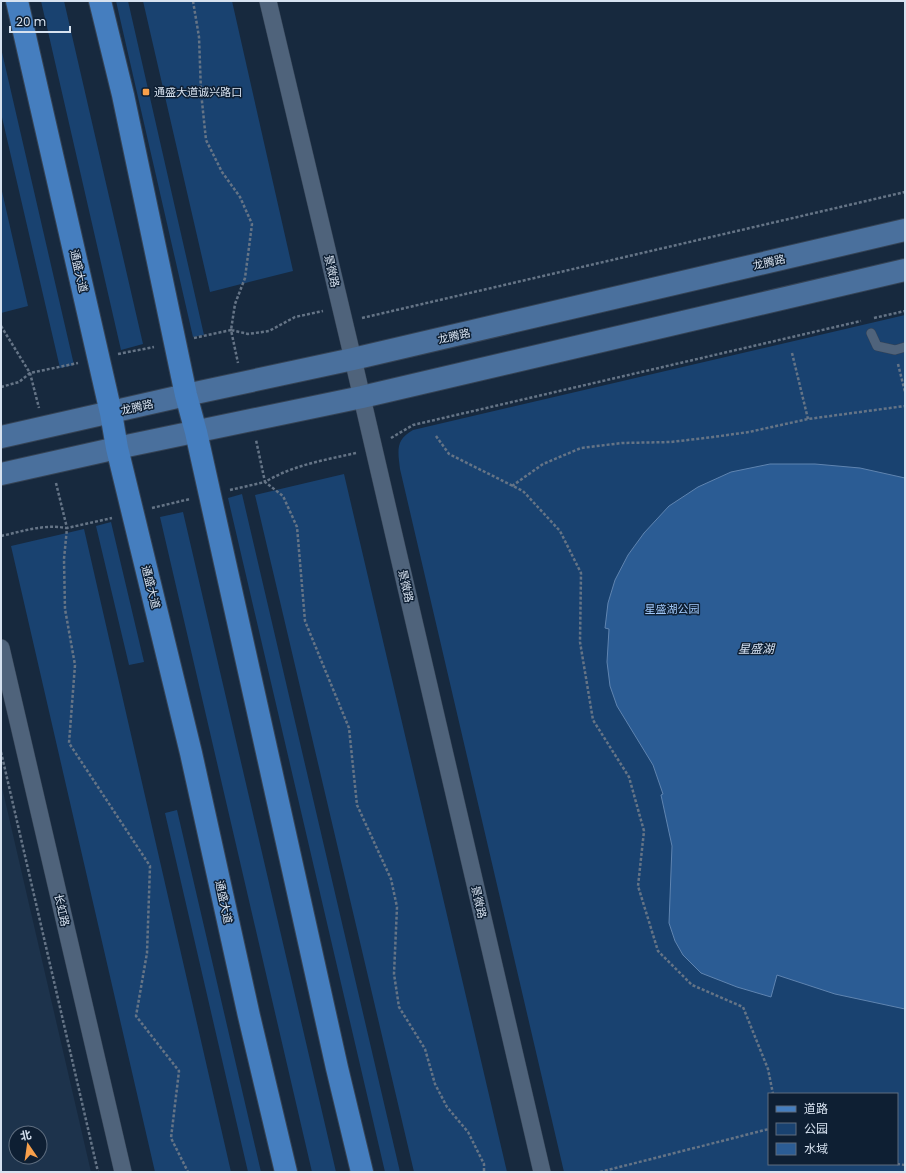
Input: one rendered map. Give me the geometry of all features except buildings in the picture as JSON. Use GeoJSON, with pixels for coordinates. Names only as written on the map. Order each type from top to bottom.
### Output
{"type":"FeatureCollection","features":[{"type":"Feature","properties":{"kind":"main road","name":"通盛大道"},"geometry":{"type":"LineString","coordinates":[[17,1],[111,413],[117,448],[190,753],[248,1016],[286,1172]]}},
{"type":"Feature","properties":{"kind":"main road"},"geometry":{"type":"LineString","coordinates":[[100,1],[123,95],[186,395],[196,432],[337,1068],[362,1172]]}},
{"type":"Feature","properties":{"kind":"main road","name":"龙腾路"},"geometry":{"type":"LineString","coordinates":[[1,437],[186,395],[353,360],[905,230]]}},
{"type":"Feature","properties":{"kind":"main road"},"geometry":{"type":"LineString","coordinates":[[1,474],[117,448],[362,397],[905,270]]}},
{"type":"Feature","properties":{"kind":"street","name":"景微路"},"geometry":{"type":"LineString","coordinates":[[268,1],[362,397],[542,1172]]}},
{"type":"Feature","properties":{"kind":"street","name":"长虹路"},"geometry":{"type":"LineString","coordinates":[[1,648],[123,1172]]}},
{"type":"Feature","properties":{"kind":"lane"},"geometry":{"type":"LineString","coordinates":[[871,333],[877,346],[895,350],[905,347]]}},
{"type":"Feature","properties":{"kind":"path"},"geometry":{"type":"LineString","coordinates":[[193,1],[199,37],[201,92],[206,140],[222,172],[240,197],[252,224],[246,278],[235,304],[231,330],[248,334],[269,331],[295,317],[330,310]]}},
{"type":"Feature","properties":{"kind":"path"},"geometry":{"type":"LineString","coordinates":[[363,325],[361,318],[905,192]]}},
{"type":"Feature","properties":{"kind":"path"},"geometry":{"type":"LineString","coordinates":[[388,443],[391,438],[412,425],[905,310]]}},
{"type":"Feature","properties":{"kind":"path"},"geometry":{"type":"LineString","coordinates":[[1,326],[30,373],[19,382],[1,387]]}},
{"type":"Feature","properties":{"kind":"path"},"geometry":{"type":"LineString","coordinates":[[895,350],[905,392]]}},
{"type":"Feature","properties":{"kind":"path"},"geometry":{"type":"LineString","coordinates":[[792,353],[808,419]]}},
{"type":"Feature","properties":{"kind":"path"},"geometry":{"type":"LineString","coordinates":[[512,486],[543,464],[581,448],[622,443],[671,442],[713,437],[749,432],[808,419],[905,406]]}},
{"type":"Feature","properties":{"kind":"path"},"geometry":{"type":"LineString","coordinates":[[390,431],[391,438]]}},
{"type":"Feature","properties":{"kind":"path"},"geometry":{"type":"LineString","coordinates":[[436,436],[449,454],[522,491],[560,531],[581,573],[580,642],[593,720],[629,777],[644,831],[638,886],[658,951],[692,986],[743,1008],[768,1069],[773,1093]]}},
{"type":"Feature","properties":{"kind":"path"},"geometry":{"type":"LineString","coordinates":[[363,452],[298,466],[276,475],[265,482],[283,496],[298,527],[305,621],[350,728],[357,805],[391,879],[397,907],[394,974],[399,1007],[425,1049],[435,1084],[447,1107],[468,1132],[484,1164],[484,1172]]}},
{"type":"Feature","properties":{"kind":"path"},"geometry":{"type":"LineString","coordinates":[[1,536],[48,526],[67,528],[64,559],[65,609],[75,665],[69,743],[150,866],[147,953],[136,1016],[179,1071],[172,1138],[188,1172]]}},
{"type":"Feature","properties":{"kind":"path"},"geometry":{"type":"LineString","coordinates":[[1,752],[98,1172]]}},
{"type":"Feature","properties":{"kind":"path"},"geometry":{"type":"LineString","coordinates":[[600,1172],[768,1130]]}},
{"type":"Feature","properties":{"kind":"shaded area"},"geometry":{"type":"Polygon","coordinates":[[[1,783],[91,1172],[1,1172],[1,783]]]}},
{"type":"Feature","properties":{"kind":"green space"},"geometry":{"type":"Polygon","coordinates":[[[41,1],[64,1],[143,344],[121,350],[41,1]]]}},
{"type":"Feature","properties":{"kind":"green space"},"geometry":{"type":"Polygon","coordinates":[[[116,1],[128,1],[204,335],[193,337],[116,1]]]}},
{"type":"Feature","properties":{"kind":"green space"},"geometry":{"type":"Polygon","coordinates":[[[143,1],[232,1],[293,271],[210,292],[143,1]]]}},
{"type":"Feature","properties":{"kind":"green space"},"geometry":{"type":"Polygon","coordinates":[[[1,48],[74,365],[60,368],[1,113],[1,48]]]}},
{"type":"Feature","properties":{"kind":"green space"},"geometry":{"type":"Polygon","coordinates":[[[1,187],[28,306],[1,313],[1,187]]]}},
{"type":"Feature","properties":{"kind":"green space","name":"星盛湖公园"},"geometry":{"type":"Polygon","coordinates":[[[905,315],[905,1172],[564,1172],[400,469],[398,451],[399,446],[400,442],[413,430],[905,315]]]}},
{"type":"Feature","properties":{"kind":"green space"},"geometry":{"type":"Polygon","coordinates":[[[344,474],[507,1172],[414,1172],[255,495],[344,474]]]}},
{"type":"Feature","properties":{"kind":"green space"},"geometry":{"type":"Polygon","coordinates":[[[242,494],[400,1172],[385,1172],[228,498],[242,494]]]}},
{"type":"Feature","properties":{"kind":"green space"},"geometry":{"type":"Polygon","coordinates":[[[183,512],[336,1172],[312,1172],[160,517],[183,512]]]}},
{"type":"Feature","properties":{"kind":"green space"},"geometry":{"type":"Polygon","coordinates":[[[111,522],[144,662],[129,665],[96,526],[111,522]]]}},
{"type":"Feature","properties":{"kind":"green space"},"geometry":{"type":"Polygon","coordinates":[[[84,529],[231,1172],[155,1172],[11,546],[84,529]]]}},
{"type":"Feature","properties":{"kind":"green space"},"geometry":{"type":"Polygon","coordinates":[[[177,810],[261,1172],[248,1172],[165,813],[177,810]]]}},
{"type":"Feature","properties":{"kind":"water","name":"星盛湖"},"geometry":{"type":"Polygon","coordinates":[[[770,464],[815,464],[860,468],[905,478],[905,1009],[835,994],[777,975],[771,997],[737,987],[701,973],[683,955],[675,941],[669,923],[672,846],[661,795],[663,794],[653,765],[617,706],[610,686],[607,662],[609,629],[605,628],[608,603],[615,580],[628,555],[644,533],[669,506],[698,487],[731,472],[770,464]]]}},
{"type":"Feature","properties":{"kind":"place","name":"通盛大道诚兴路口"},"geometry":{"type":"Point","coordinates":[146,92]}}]}
